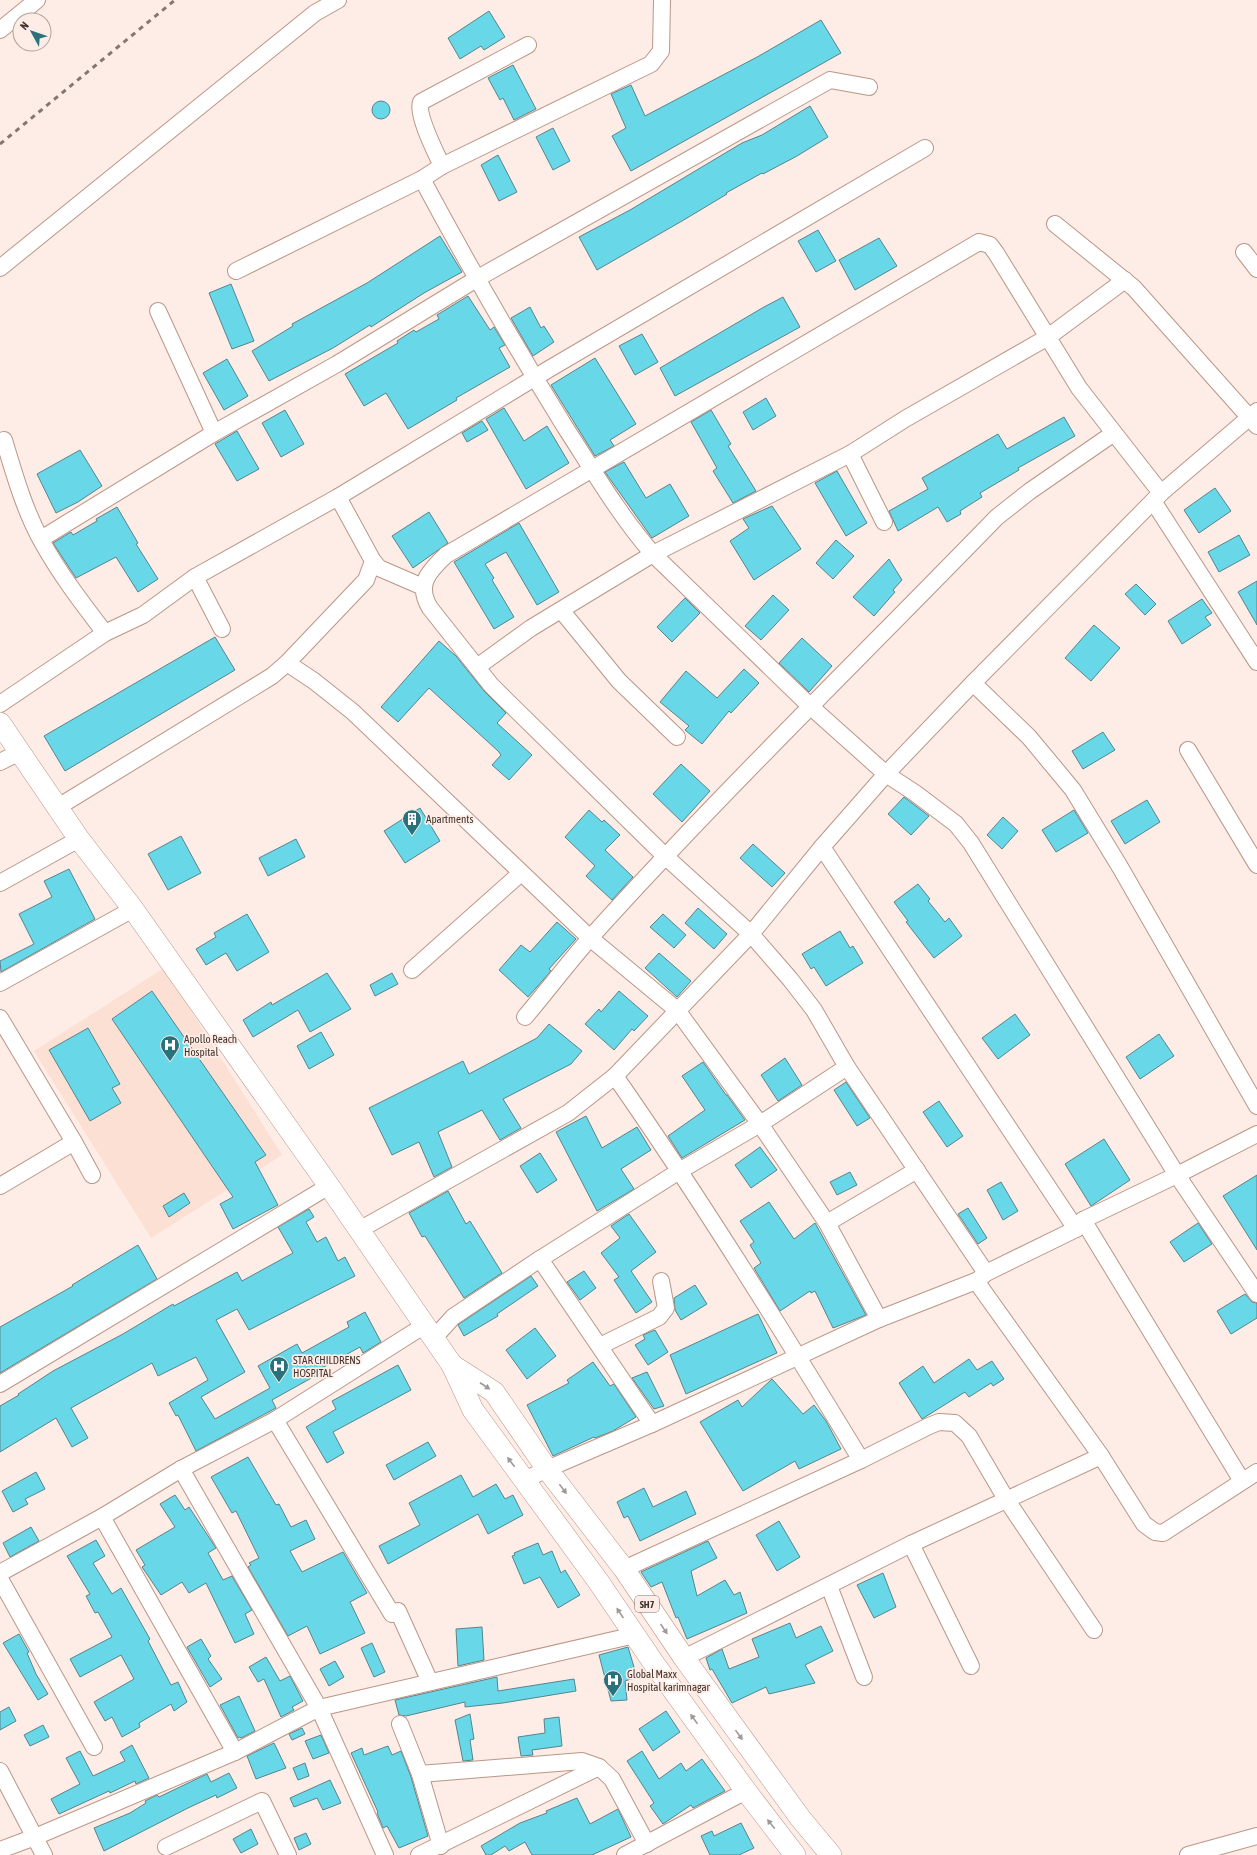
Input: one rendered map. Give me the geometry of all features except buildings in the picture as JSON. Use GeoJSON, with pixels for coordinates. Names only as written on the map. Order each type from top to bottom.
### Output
{"type":"FeatureCollection","features":[{"type":"Feature","properties":{"kind":"main road","name":"SH7"},"geometry":{"type":"LineString","coordinates":[[0,723],[80,838],[133,909],[329,1186],[452,1365],[473,1410],[598,1581],[746,1791],[794,1855]]}},
{"type":"Feature","properties":{"kind":"main road","name":"SH7"},"geometry":{"type":"LineString","coordinates":[[452,1365],[494,1392],[548,1469],[624,1569],[684,1658],[801,1819],[831,1855]]}},
{"type":"Feature","properties":{"kind":"street"},"geometry":{"type":"LineString","coordinates":[[0,30],[37,0]]}},
{"type":"Feature","properties":{"kind":"street"},"geometry":{"type":"LineString","coordinates":[[0,268],[315,13],[338,0]]}},
{"type":"Feature","properties":{"kind":"street"},"geometry":{"type":"LineString","coordinates":[[236,271],[422,179],[442,166],[651,64],[661,51],[662,0]]}},
{"type":"Feature","properties":{"kind":"street"},"geometry":{"type":"LineString","coordinates":[[442,166],[427,132],[419,107],[421,102],[528,45]]}},
{"type":"Feature","properties":{"kind":"street"},"geometry":{"type":"LineString","coordinates":[[41,539],[214,433],[337,364],[478,278],[830,80],[869,87]]}},
{"type":"Feature","properties":{"kind":"street"},"geometry":{"type":"LineString","coordinates":[[0,704],[105,634],[143,615],[196,577],[338,497],[534,378],[925,148]]}},
{"type":"Feature","properties":{"kind":"street"},"geometry":{"type":"LineString","coordinates":[[422,179],[534,378],[631,529],[653,554],[810,706],[886,774],[915,793],[956,824],[971,843],[1177,1175],[1257,1294]]}},
{"type":"Feature","properties":{"kind":"street"},"geometry":{"type":"LineString","coordinates":[[359,1230],[568,1113],[615,1076],[751,934],[822,847],[886,774],[973,683],[1157,497],[1254,418],[1139,294],[1055,224]]}},
{"type":"Feature","properties":{"kind":"street"},"geometry":{"type":"LineString","coordinates":[[1257,662],[1157,497],[1114,433],[1079,388],[996,253],[990,245],[979,242],[446,555],[427,576],[423,587],[424,598],[430,608],[491,685],[666,857],[751,934],[814,1010],[847,1068],[918,1170],[981,1277],[1101,1456],[1144,1524],[1155,1532],[1163,1533],[1257,1472]]}},
{"type":"Feature","properties":{"kind":"street"},"geometry":{"type":"LineString","coordinates":[[1244,252],[1257,269]]}},
{"type":"Feature","properties":{"kind":"street"},"geometry":{"type":"LineString","coordinates":[[477,667],[531,628],[653,554],[850,454],[905,419],[1048,337],[1124,280]]}},
{"type":"Feature","properties":{"kind":"street"},"geometry":{"type":"LineString","coordinates":[[158,311],[214,433]]}},
{"type":"Feature","properties":{"kind":"street"},"geometry":{"type":"LineString","coordinates":[[524,1017],[590,938],[666,857],[810,706],[997,517],[1030,491],[1114,433]]}},
{"type":"Feature","properties":{"kind":"street"},"geometry":{"type":"LineString","coordinates":[[4,440],[24,501],[41,539],[71,588],[105,634]]}},
{"type":"Feature","properties":{"kind":"street"},"geometry":{"type":"LineString","coordinates":[[850,454],[884,522]]}},
{"type":"Feature","properties":{"kind":"street"},"geometry":{"type":"LineString","coordinates":[[338,497],[373,561],[379,568],[423,587]]}},
{"type":"Feature","properties":{"kind":"street"},"geometry":{"type":"LineString","coordinates":[[58,807],[272,676],[287,663],[366,580],[373,561]]}},
{"type":"Feature","properties":{"kind":"street"},"geometry":{"type":"LineString","coordinates":[[196,577],[222,629]]}},
{"type":"Feature","properties":{"kind":"street"},"geometry":{"type":"LineString","coordinates":[[561,610],[619,681],[677,737]]}},
{"type":"Feature","properties":{"kind":"street"},"geometry":{"type":"LineString","coordinates":[[287,663],[314,681],[353,712],[590,938],[677,1010],[760,1124],[827,1223],[879,1320]]}},
{"type":"Feature","properties":{"kind":"street"},"geometry":{"type":"LineString","coordinates":[[973,683],[1029,737],[1073,790],[1120,867],[1257,1106]]}},
{"type":"Feature","properties":{"kind":"street"},"geometry":{"type":"LineString","coordinates":[[1188,750],[1257,865]]}},
{"type":"Feature","properties":{"kind":"street"},"geometry":{"type":"LineString","coordinates":[[0,762],[20,752]]}},
{"type":"Feature","properties":{"kind":"street"},"geometry":{"type":"LineString","coordinates":[[0,882],[80,838]]}},
{"type":"Feature","properties":{"kind":"street"},"geometry":{"type":"LineString","coordinates":[[822,847],[1079,1224],[1242,1481]]}},
{"type":"Feature","properties":{"kind":"street"},"geometry":{"type":"LineString","coordinates":[[412,970],[521,873]]}},
{"type":"Feature","properties":{"kind":"street"},"geometry":{"type":"LineString","coordinates":[[0,983],[133,909]]}},
{"type":"Feature","properties":{"kind":"street"},"geometry":{"type":"LineString","coordinates":[[0,1018],[92,1175]]}},
{"type":"Feature","properties":{"kind":"street"},"geometry":{"type":"LineString","coordinates":[[0,1573],[102,1517],[181,1469],[275,1420],[429,1332],[540,1259],[681,1170],[760,1124],[847,1068]]}},
{"type":"Feature","properties":{"kind":"street"},"geometry":{"type":"LineString","coordinates":[[615,1076],[681,1170],[798,1356],[861,1460]]}},
{"type":"Feature","properties":{"kind":"street"},"geometry":{"type":"LineString","coordinates":[[525,1480],[652,1424],[798,1356],[981,1277],[1079,1224],[1257,1134]]}},
{"type":"Feature","properties":{"kind":"street"},"geometry":{"type":"LineString","coordinates":[[0,1186],[74,1142]]}},
{"type":"Feature","properties":{"kind":"street"},"geometry":{"type":"LineString","coordinates":[[827,1223],[918,1170]]}},
{"type":"Feature","properties":{"kind":"street"},"geometry":{"type":"LineString","coordinates":[[0,1384],[329,1186]]}},
{"type":"Feature","properties":{"kind":"street"},"geometry":{"type":"LineString","coordinates":[[540,1259],[652,1424]]}},
{"type":"Feature","properties":{"kind":"street"},"geometry":{"type":"LineString","coordinates":[[600,1346],[659,1317],[666,1308],[662,1281]]}},
{"type":"Feature","properties":{"kind":"street"},"geometry":{"type":"LineString","coordinates":[[275,1420],[395,1613],[430,1682]]}},
{"type":"Feature","properties":{"kind":"street"},"geometry":{"type":"LineString","coordinates":[[624,1569],[861,1460],[939,1422],[955,1423],[969,1436],[1006,1499],[1094,1630]]}},
{"type":"Feature","properties":{"kind":"street"},"geometry":{"type":"LineString","coordinates":[[684,1658],[911,1544],[1101,1456]]}},
{"type":"Feature","properties":{"kind":"street"},"geometry":{"type":"LineString","coordinates":[[181,1469],[319,1708],[385,1855]]}},
{"type":"Feature","properties":{"kind":"street"},"geometry":{"type":"LineString","coordinates":[[102,1517],[235,1752]]}},
{"type":"Feature","properties":{"kind":"street"},"geometry":{"type":"LineString","coordinates":[[911,1544],[971,1666]]}},
{"type":"Feature","properties":{"kind":"street"},"geometry":{"type":"LineString","coordinates":[[0,1579],[94,1747]]}},
{"type":"Feature","properties":{"kind":"street"},"geometry":{"type":"LineString","coordinates":[[828,1586],[864,1677]]}},
{"type":"Feature","properties":{"kind":"street"},"geometry":{"type":"LineString","coordinates":[[0,1850],[35,1837],[235,1752],[319,1708],[635,1635]]}},
{"type":"Feature","properties":{"kind":"street"},"geometry":{"type":"LineString","coordinates":[[400,1724],[420,1774],[441,1846]]}},
{"type":"Feature","properties":{"kind":"street"},"geometry":{"type":"LineString","coordinates":[[420,1774],[582,1761],[599,1767],[612,1779],[647,1844]]}},
{"type":"Feature","properties":{"kind":"street"},"geometry":{"type":"LineString","coordinates":[[418,1855],[441,1846],[599,1767]]}},
{"type":"Feature","properties":{"kind":"street"},"geometry":{"type":"LineString","coordinates":[[0,1771],[44,1855]]}},
{"type":"Feature","properties":{"kind":"street"},"geometry":{"type":"LineString","coordinates":[[625,1855],[746,1791]]}},
{"type":"Feature","properties":{"kind":"street"},"geometry":{"type":"LineString","coordinates":[[166,1847],[262,1800],[288,1855]]}},
{"type":"Feature","properties":{"kind":"street"},"geometry":{"type":"LineString","coordinates":[[1188,1855],[1257,1836]]}},
{"type":"Feature","properties":{"kind":"shaded area"},"geometry":{"type":"Polygon","coordinates":[[[164,968],[282,1155],[151,1238],[34,1051],[164,968]]]}},
{"type":"Feature","properties":{"kind":"railway"},"geometry":{"type":"LineString","coordinates":[[0,144],[175,0]]}},
{"type":"Feature","properties":{"kind":"place","name":"Apartments"},"geometry":{"type":"Point","coordinates":[412,836]}},
{"type":"Feature","properties":{"kind":"place","name":"Apollo Reach Hospital"},"geometry":{"type":"Point","coordinates":[170,1062]}},
{"type":"Feature","properties":{"kind":"place","name":"STAR CHILDRENS HOSPITAL"},"geometry":{"type":"Point","coordinates":[279,1383]}},
{"type":"Feature","properties":{"kind":"place","name":"Global Maxx Hospital karimnagar"},"geometry":{"type":"Point","coordinates":[613,1697]}}]}
